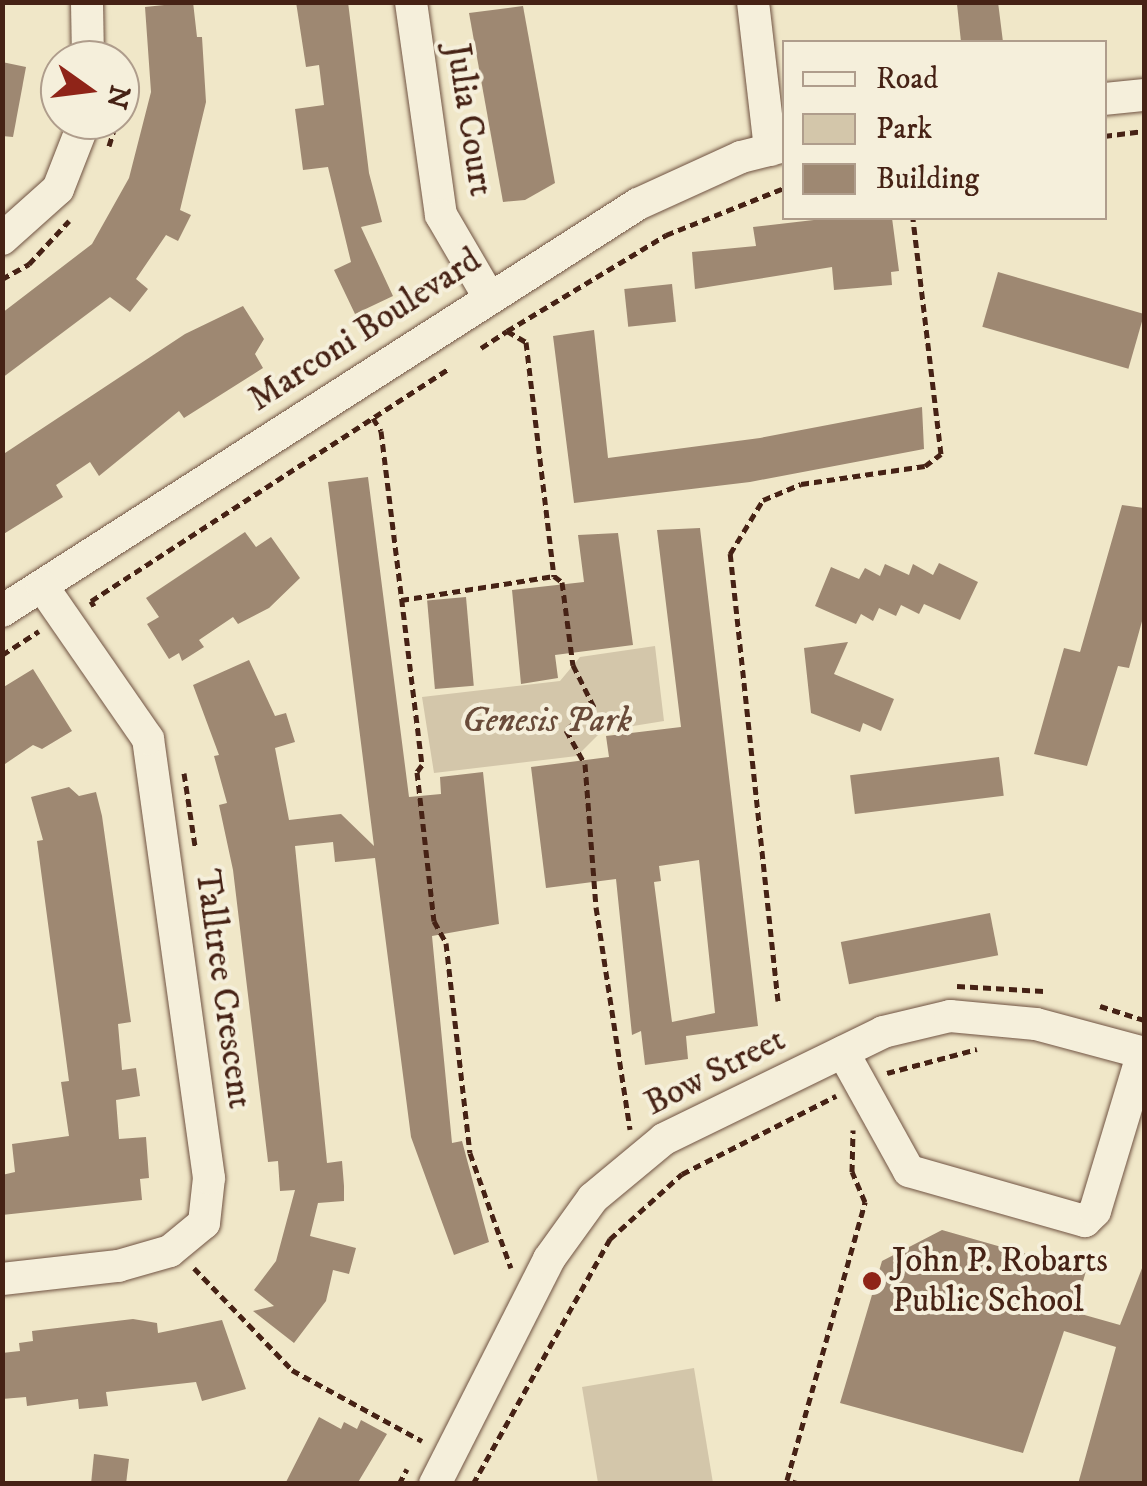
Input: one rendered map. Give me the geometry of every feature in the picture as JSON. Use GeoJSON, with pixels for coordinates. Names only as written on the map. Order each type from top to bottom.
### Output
{"type":"FeatureCollection","features":[{"type":"Feature","properties":{"kind":"street"},"geometry":{"type":"LineString","coordinates":[[87,2],[88,40]]}},
{"type":"Feature","properties":{"kind":"street","name":"Julia Court"},"geometry":{"type":"LineString","coordinates":[[411,2],[441,215],[489,298]]}},
{"type":"Feature","properties":{"kind":"street"},"geometry":{"type":"LineString","coordinates":[[752,2],[777,148]]}},
{"type":"Feature","properties":{"kind":"street"},"geometry":{"type":"LineString","coordinates":[[1107,99],[1144,94]]}},
{"type":"Feature","properties":{"kind":"street"},"geometry":{"type":"LineString","coordinates":[[2,238],[58,189],[77,140]]}},
{"type":"Feature","properties":{"kind":"street","name":"Marconi Boulevard"},"geometry":{"type":"LineString","coordinates":[[2,611],[638,204],[777,148]]}},
{"type":"Feature","properties":{"kind":"street","name":"Talltree Crescent"},"geometry":{"type":"LineString","coordinates":[[2,1279],[118,1266],[170,1251],[204,1224],[209,1178],[148,739],[42,586]]}},
{"type":"Feature","properties":{"kind":"street","name":"Bow Street"},"geometry":{"type":"LineString","coordinates":[[435,1484],[549,1259],[594,1198],[664,1139],[884,1032],[950,1016],[1036,1024],[1144,1053]]}},
{"type":"Feature","properties":{"kind":"street"},"geometry":{"type":"LineString","coordinates":[[843,1052],[909,1171],[1085,1221],[1095,1212],[1144,1053]]}},
{"type":"Feature","properties":{"kind":"path"},"geometry":{"type":"LineString","coordinates":[[1107,136],[1144,131]]}},
{"type":"Feature","properties":{"kind":"path"},"geometry":{"type":"LineString","coordinates":[[481,348],[666,234],[782,189]]}},
{"type":"Feature","properties":{"kind":"path"},"geometry":{"type":"LineString","coordinates":[[778,1001],[730,554],[763,500],[801,484],[925,466],[941,454],[913,220]]}},
{"type":"Feature","properties":{"kind":"path"},"geometry":{"type":"LineString","coordinates":[[508,331],[526,342],[554,576]]}},
{"type":"Feature","properties":{"kind":"path"},"geometry":{"type":"LineString","coordinates":[[100,617],[91,600],[450,368]]}},
{"type":"Feature","properties":{"kind":"path"},"geometry":{"type":"LineString","coordinates":[[373,418],[380,432],[402,600],[434,921],[446,944],[470,1153],[512,1271]]}},
{"type":"Feature","properties":{"kind":"path"},"geometry":{"type":"LineString","coordinates":[[402,600],[554,576],[562,582],[573,666],[594,707],[566,730],[585,764],[596,906],[630,1129]]}},
{"type":"Feature","properties":{"kind":"path"},"geometry":{"type":"LineString","coordinates":[[2,655],[46,627]]}},
{"type":"Feature","properties":{"kind":"path"},"geometry":{"type":"LineString","coordinates":[[181,764],[196,857]]}},
{"type":"Feature","properties":{"kind":"path"},"geometry":{"type":"LineString","coordinates":[[1100,1006],[1144,1020]]}},
{"type":"Feature","properties":{"kind":"path"},"geometry":{"type":"LineString","coordinates":[[473,1484],[610,1239],[644,1203],[682,1174],[862,1084],[917,1061],[985,1049]]}},
{"type":"Feature","properties":{"kind":"path"},"geometry":{"type":"LineString","coordinates":[[800,1484],[787,1480],[866,1202],[852,1172],[853,1122]]}},
{"type":"Feature","properties":{"kind":"path"},"geometry":{"type":"LineString","coordinates":[[182,1276],[206,1258]]}},
{"type":"Feature","properties":{"kind":"path"},"geometry":{"type":"LineString","coordinates":[[194,1268],[292,1370],[422,1440]]}},
{"type":"Feature","properties":{"kind":"green space","name":"Genesis Park"},"geometry":{"type":"Polygon","coordinates":[[[655,646],[664,721],[602,731],[577,756],[434,773],[422,697],[560,681],[580,657],[655,646]]]}},
{"type":"Feature","properties":{"kind":"green space"},"geometry":{"type":"Polygon","coordinates":[[[694,1368],[713,1483],[598,1483],[582,1387],[694,1368]]]}},
{"type":"Feature","properties":{"kind":"building"},"geometry":{"type":"Polygon","coordinates":[[[193,2],[197,37],[202,37],[206,102],[180,210],[191,215],[178,241],[166,235],[136,279],[148,289],[130,312],[110,297],[2,378],[2,313],[92,244],[129,178],[151,92],[145,7],[193,2]]]}},
{"type":"Feature","properties":{"kind":"building"},"geometry":{"type":"Polygon","coordinates":[[[296,2],[348,2],[369,173],[382,222],[361,227],[393,296],[355,314],[334,270],[351,262],[328,167],[303,170],[295,109],[324,105],[319,65],[306,67],[296,2]]]}},
{"type":"Feature","properties":{"kind":"building"},"geometry":{"type":"Polygon","coordinates":[[[998,2],[1003,40],[961,40],[957,4],[998,2]]]}},
{"type":"Feature","properties":{"kind":"building"},"geometry":{"type":"Polygon","coordinates":[[[523,6],[555,183],[525,200],[503,202],[469,13],[523,6]]]}},
{"type":"Feature","properties":{"kind":"building"},"geometry":{"type":"Polygon","coordinates":[[[2,62],[26,67],[13,137],[2,136],[2,62]]]}},
{"type":"Feature","properties":{"kind":"building"},"geometry":{"type":"Polygon","coordinates":[[[814,220],[892,220],[899,271],[891,272],[892,285],[834,290],[832,267],[695,289],[692,252],[756,246],[753,227],[814,220]]]}},
{"type":"Feature","properties":{"kind":"building"},"geometry":{"type":"Polygon","coordinates":[[[998,272],[1144,314],[1128,369],[982,327],[998,272]]]}},
{"type":"Feature","properties":{"kind":"building"},"geometry":{"type":"Polygon","coordinates":[[[672,284],[676,322],[628,327],[624,289],[672,284]]]}},
{"type":"Feature","properties":{"kind":"building"},"geometry":{"type":"Polygon","coordinates":[[[243,306],[264,339],[255,354],[263,368],[184,418],[179,411],[99,476],[90,462],[56,485],[63,497],[2,535],[2,455],[185,334],[243,306]]]}},
{"type":"Feature","properties":{"kind":"building"},"geometry":{"type":"Polygon","coordinates":[[[594,330],[608,458],[760,438],[922,407],[924,449],[750,482],[574,503],[553,336],[594,330]]]}},
{"type":"Feature","properties":{"kind":"building"},"geometry":{"type":"Polygon","coordinates":[[[368,477],[409,797],[441,794],[440,777],[483,772],[499,924],[432,936],[452,1143],[462,1141],[489,1242],[454,1255],[411,1137],[375,858],[335,862],[333,842],[295,846],[327,1163],[342,1161],[344,1186],[344,1201],[318,1203],[310,1236],[356,1248],[349,1274],[333,1270],[326,1301],[294,1343],[253,1311],[274,1306],[254,1290],[276,1261],[295,1190],[280,1191],[278,1161],[268,1162],[233,870],[219,805],[227,803],[214,756],[219,755],[193,685],[249,660],[275,716],[286,713],[295,742],[275,748],[289,820],[341,814],[374,846],[328,482],[368,477]]]}},
{"type":"Feature","properties":{"kind":"building"},"geometry":{"type":"Polygon","coordinates":[[[1122,505],[1144,508],[1144,614],[1129,668],[1118,666],[1087,766],[1034,754],[1064,648],[1080,652],[1122,505]]]}},
{"type":"Feature","properties":{"kind":"building"},"geometry":{"type":"Polygon","coordinates":[[[700,528],[758,1026],[686,1036],[688,1059],[645,1065],[641,1031],[632,1035],[616,879],[546,888],[531,767],[609,757],[606,736],[681,727],[657,530],[700,528]],[[699,860],[659,866],[661,881],[654,882],[672,1022],[715,1013],[699,860]]]}},
{"type":"Feature","properties":{"kind":"building"},"geometry":{"type":"Polygon","coordinates":[[[245,532],[256,547],[271,537],[300,578],[269,608],[238,624],[233,617],[199,640],[204,647],[182,661],[179,653],[169,659],[147,624],[159,617],[146,598],[245,532]]]}},
{"type":"Feature","properties":{"kind":"building"},"geometry":{"type":"Polygon","coordinates":[[[618,533],[633,645],[555,655],[558,678],[521,684],[512,590],[584,582],[578,535],[618,533]]]}},
{"type":"Feature","properties":{"kind":"building"},"geometry":{"type":"Polygon","coordinates":[[[939,563],[978,582],[960,620],[924,604],[919,614],[901,605],[896,616],[879,608],[873,621],[861,614],[856,624],[815,606],[831,567],[859,579],[865,568],[880,576],[885,564],[909,575],[913,564],[933,575],[939,563]]]}},
{"type":"Feature","properties":{"kind":"building"},"geometry":{"type":"Polygon","coordinates":[[[466,597],[474,686],[435,689],[427,600],[466,597]]]}},
{"type":"Feature","properties":{"kind":"building"},"geometry":{"type":"Polygon","coordinates":[[[848,642],[834,674],[894,699],[881,731],[863,723],[860,732],[811,713],[804,648],[848,642]]]}},
{"type":"Feature","properties":{"kind":"building"},"geometry":{"type":"Polygon","coordinates":[[[33,669],[72,731],[42,749],[33,745],[2,766],[2,688],[33,669]]]}},
{"type":"Feature","properties":{"kind":"building"},"geometry":{"type":"Polygon","coordinates":[[[999,757],[1004,796],[855,814],[850,775],[999,757]]]}},
{"type":"Feature","properties":{"kind":"building"},"geometry":{"type":"Polygon","coordinates":[[[69,787],[79,796],[96,792],[102,816],[131,1022],[118,1024],[122,1070],[136,1068],[140,1096],[116,1100],[119,1139],[146,1137],[149,1178],[140,1179],[142,1200],[2,1215],[2,1175],[15,1172],[12,1144],[69,1136],[61,1082],[69,1081],[37,841],[43,840],[31,797],[69,787]]]}},
{"type":"Feature","properties":{"kind":"building"},"geometry":{"type":"Polygon","coordinates":[[[990,913],[998,955],[849,984],[841,942],[990,913]]]}},
{"type":"Feature","properties":{"kind":"building"},"geometry":{"type":"Polygon","coordinates":[[[942,1230],[1086,1271],[1074,1312],[1120,1325],[1144,1263],[1144,1484],[1078,1484],[1116,1347],[1064,1331],[1023,1453],[840,1403],[882,1261],[942,1230]]]}},
{"type":"Feature","properties":{"kind":"building"},"geometry":{"type":"Polygon","coordinates":[[[133,1319],[157,1323],[158,1333],[222,1320],[246,1389],[202,1401],[196,1382],[106,1392],[108,1406],[79,1409],[78,1399],[27,1406],[26,1397],[2,1399],[2,1353],[20,1351],[19,1343],[33,1341],[32,1331],[133,1319]]]}},
{"type":"Feature","properties":{"kind":"building"},"geometry":{"type":"Polygon","coordinates":[[[319,1417],[341,1429],[344,1422],[357,1429],[361,1420],[387,1434],[357,1484],[285,1484],[319,1417]]]}},
{"type":"Feature","properties":{"kind":"building"},"geometry":{"type":"Polygon","coordinates":[[[94,1454],[129,1459],[126,1484],[91,1484],[94,1454]]]}},
{"type":"Feature","properties":{"kind":"place","name":"John P. Robarts Public School"},"geometry":{"type":"Point","coordinates":[872,1281]}}]}
